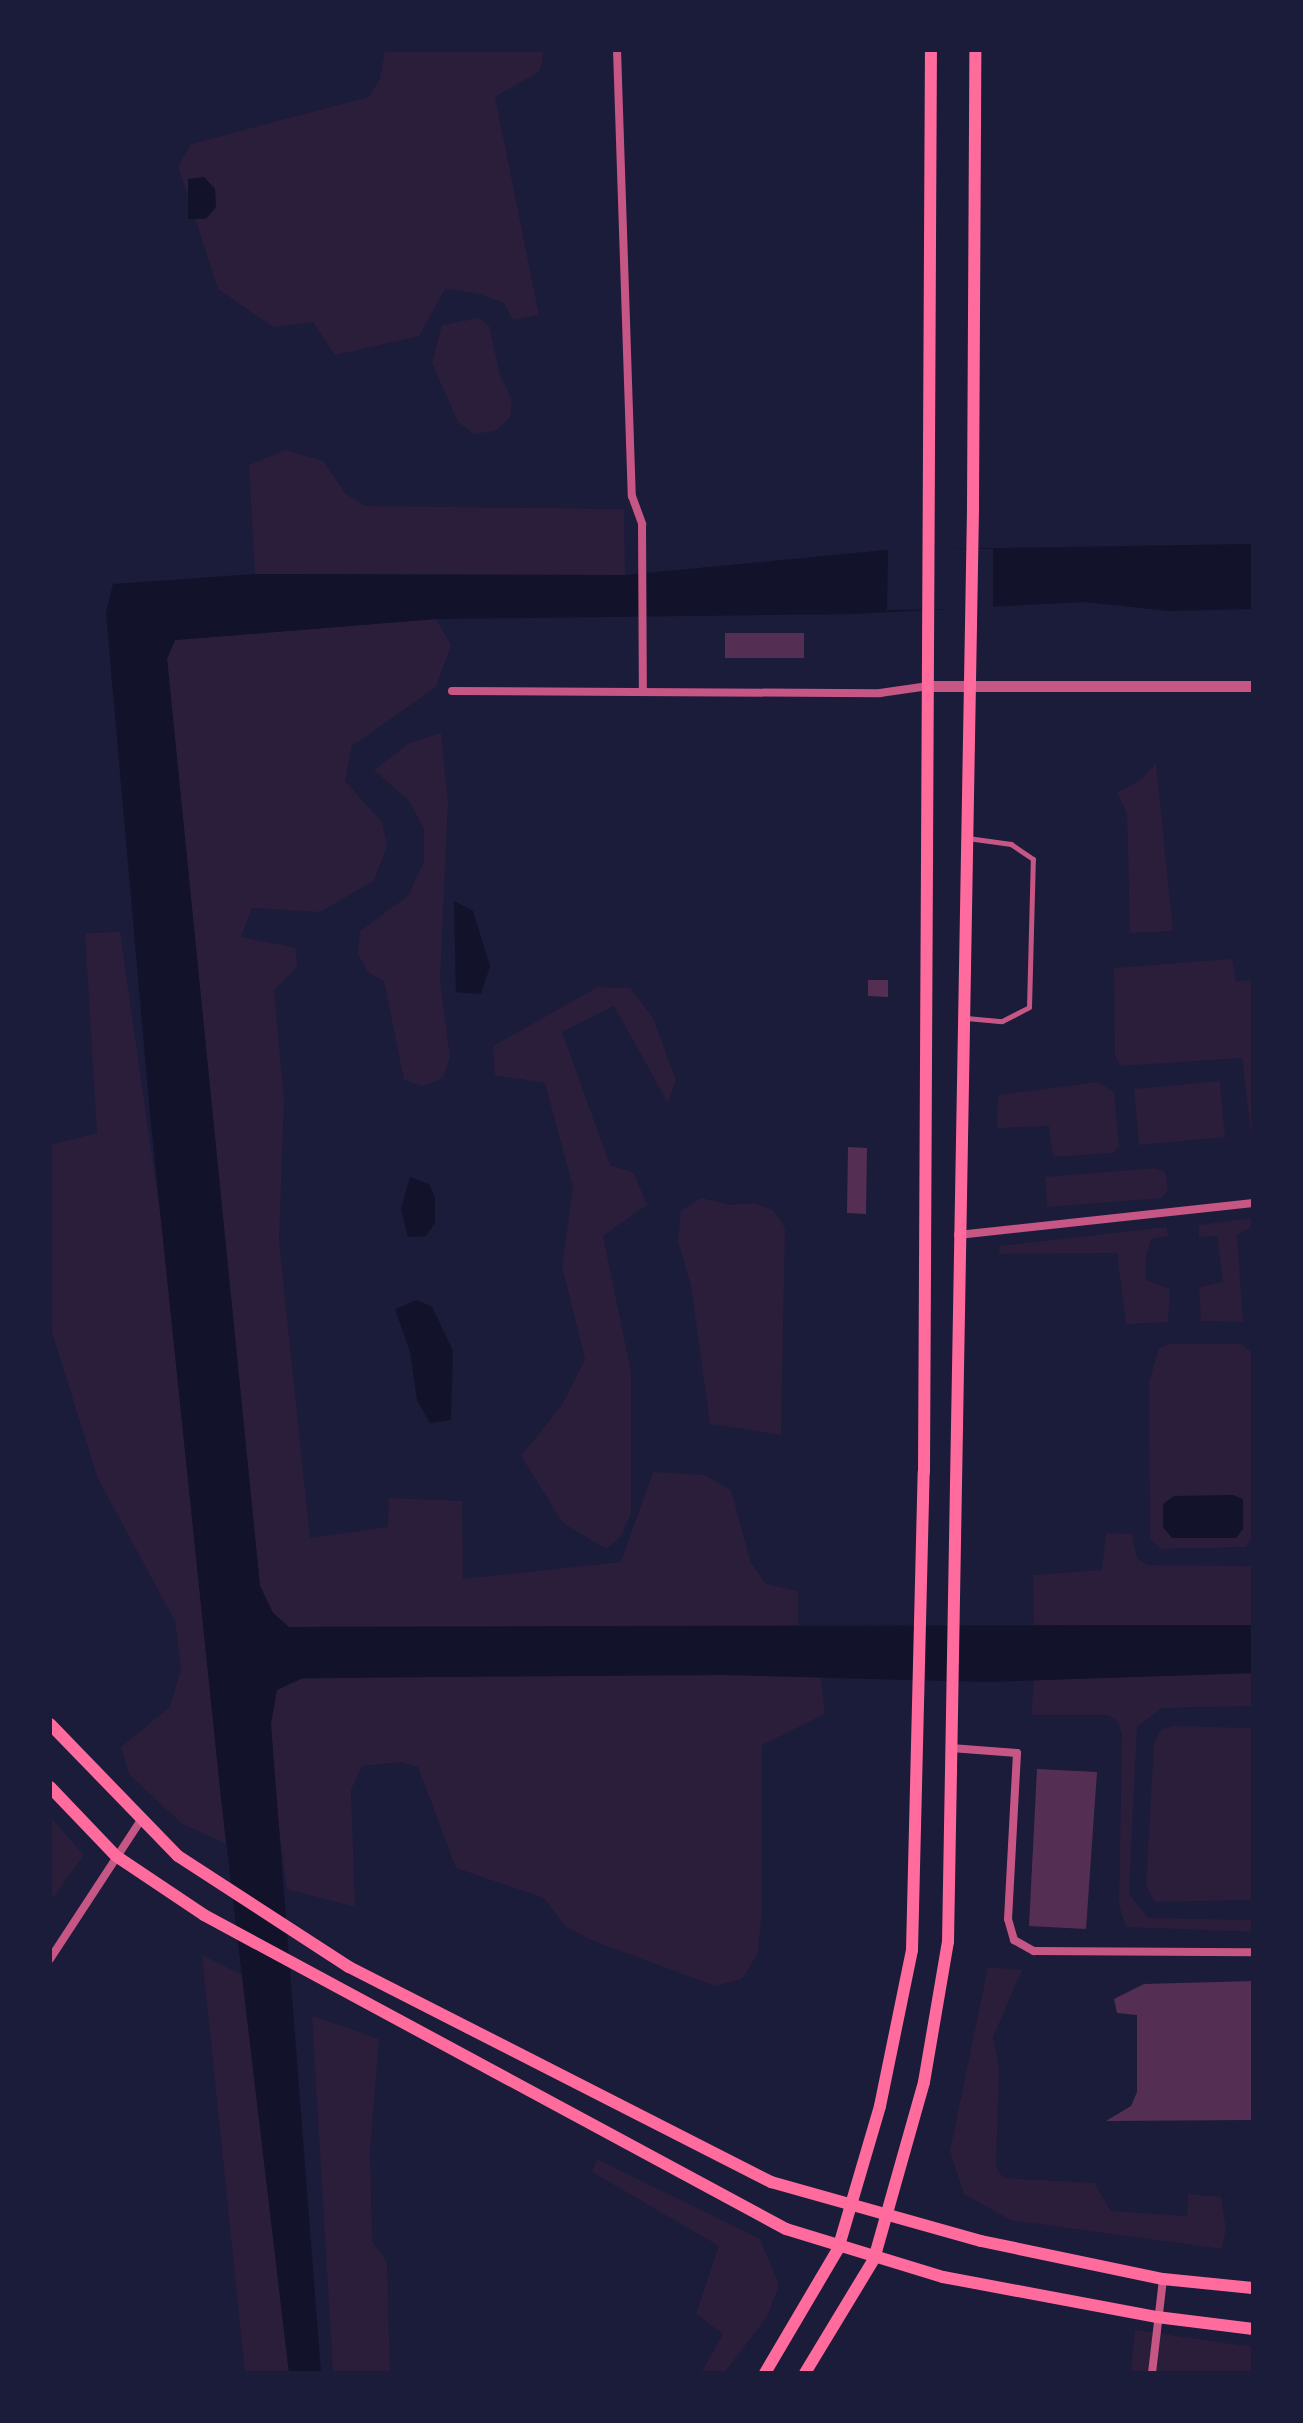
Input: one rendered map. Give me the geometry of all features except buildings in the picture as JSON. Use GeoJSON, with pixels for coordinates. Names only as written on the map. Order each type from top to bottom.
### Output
{"type":"FeatureCollection","features":[{"type":"Feature","properties":{"kind":"main road"},"geometry":{"type":"LineString","coordinates":[[765,2373],[838,2249],[880,2106],[912,1950],[924,1472],[931,50]]}},
{"type":"Feature","properties":{"kind":"main road"},"geometry":{"type":"LineString","coordinates":[[805,2373],[874,2259],[924,2082],[948,1942],[957,1235],[972,549],[975,50]]}},
{"type":"Feature","properties":{"kind":"main road"},"geometry":{"type":"LineString","coordinates":[[50,1724],[178,1856],[349,1967],[771,2182],[981,2241],[1163,2279],[1253,2288]]}},
{"type":"Feature","properties":{"kind":"main road"},"geometry":{"type":"LineString","coordinates":[[50,1787],[116,1856],[204,1915],[786,2229],[874,2259],[1157,2317],[1253,2329]]}},
{"type":"Feature","properties":{"kind":"street"},"geometry":{"type":"LineString","coordinates":[[617,50],[632,496],[642,524],[643,692]]}},
{"type":"Feature","properties":{"kind":"street"},"geometry":{"type":"LineString","coordinates":[[452,691],[880,693],[928,686],[1253,686]]}},
{"type":"Feature","properties":{"kind":"street"},"geometry":{"type":"LineString","coordinates":[[957,1235],[1253,1203]]}},
{"type":"Feature","properties":{"kind":"street"},"geometry":{"type":"LineString","coordinates":[[951,1748],[1017,1753],[1008,1919],[1014,1940],[1034,1951],[1253,1952]]}},
{"type":"Feature","properties":{"kind":"street"},"geometry":{"type":"LineString","coordinates":[[50,1959],[141,1820]]}},
{"type":"Feature","properties":{"kind":"street"},"geometry":{"type":"LineString","coordinates":[[1152,2373],[1163,2279]]}},
{"type":"Feature","properties":{"kind":"lane"},"geometry":{"type":"LineString","coordinates":[[962,1018],[1002,1021],[1029,1007],[1033,859],[1011,844],[966,838]]}},
{"type":"Feature","properties":{"kind":"shaded area"},"geometry":{"type":"Polygon","coordinates":[[[385,50],[544,50],[540,71],[495,97],[539,315],[513,320],[504,303],[477,293],[445,289],[419,336],[335,355],[313,322],[273,327],[218,289],[178,166],[191,144],[369,97],[380,79],[385,50]]]}},
{"type":"Feature","properties":{"kind":"shaded area"},"geometry":{"type":"Polygon","coordinates":[[[204,177],[215,189],[216,207],[206,219],[188,219],[188,179],[204,177]]]}},
{"type":"Feature","properties":{"kind":"shaded area"},"geometry":{"type":"Polygon","coordinates":[[[479,318],[489,326],[500,375],[512,400],[510,418],[495,431],[474,434],[458,422],[432,363],[442,325],[479,318]]]}},
{"type":"Feature","properties":{"kind":"shaded area"},"geometry":{"type":"Polygon","coordinates":[[[285,450],[323,461],[346,494],[365,506],[624,509],[625,575],[255,574],[249,465],[285,450]]]}},
{"type":"Feature","properties":{"kind":"shaded area"},"geometry":{"type":"Polygon","coordinates":[[[1253,544],[1253,609],[1170,611],[1084,602],[855,614],[436,619],[175,640],[167,659],[260,1586],[273,1613],[289,1627],[1253,1625],[1253,1673],[986,1682],[724,1675],[303,1678],[277,1690],[271,1724],[321,2373],[289,2373],[221,1798],[150,1114],[106,613],[113,584],[255,574],[625,575],[886,550],[1253,544]]]}},
{"type":"Feature","properties":{"kind":"shaded area"},"geometry":{"type":"Polygon","coordinates":[[[436,619],[451,645],[436,687],[352,746],[345,781],[382,822],[387,846],[374,881],[320,912],[252,908],[241,937],[296,948],[297,967],[274,990],[284,1100],[279,1241],[310,1538],[388,1527],[389,1498],[462,1501],[463,1579],[621,1562],[653,1472],[704,1475],[731,1490],[751,1563],[766,1584],[798,1591],[798,1625],[288,1627],[273,1613],[260,1586],[167,658],[175,640],[436,619]]]}},
{"type":"Feature","properties":{"kind":"shaded area"},"geometry":{"type":"Polygon","coordinates":[[[441,733],[448,802],[440,981],[450,1057],[443,1078],[423,1086],[404,1080],[384,981],[368,972],[358,954],[360,931],[408,896],[424,862],[424,829],[410,802],[374,770],[409,743],[441,733]]]}},
{"type":"Feature","properties":{"kind":"shaded area"},"geometry":{"type":"Polygon","coordinates":[[[1156,763],[1173,931],[1130,933],[1127,814],[1117,792],[1140,781],[1156,763]]]}},
{"type":"Feature","properties":{"kind":"shaded area"},"geometry":{"type":"Polygon","coordinates":[[[454,901],[473,911],[490,966],[481,994],[456,992],[454,901]]]}},
{"type":"Feature","properties":{"kind":"shaded area"},"geometry":{"type":"Polygon","coordinates":[[[120,932],[162,1227],[226,1844],[181,1823],[129,1774],[121,1747],[170,1707],[181,1669],[175,1621],[98,1479],[50,1326],[50,1145],[97,1133],[85,933],[120,932]]]}},
{"type":"Feature","properties":{"kind":"shaded area"},"geometry":{"type":"Polygon","coordinates":[[[1232,959],[1236,981],[1253,980],[1253,1150],[1242,1058],[1120,1066],[1115,1055],[1114,968],[1232,959]]]}},
{"type":"Feature","properties":{"kind":"shaded area"},"geometry":{"type":"Polygon","coordinates":[[[598,987],[630,988],[653,1018],[676,1080],[668,1103],[614,1006],[562,1032],[610,1165],[634,1173],[647,1205],[603,1236],[631,1372],[631,1514],[620,1537],[606,1549],[563,1523],[521,1456],[562,1405],[585,1359],[562,1266],[573,1187],[545,1083],[495,1075],[493,1046],[598,987]]]}},
{"type":"Feature","properties":{"kind":"shaded area"},"geometry":{"type":"Polygon","coordinates":[[[1220,1081],[1225,1137],[1139,1145],[1134,1089],[1220,1081]]]}},
{"type":"Feature","properties":{"kind":"shaded area"},"geometry":{"type":"Polygon","coordinates":[[[1098,1082],[1114,1092],[1119,1146],[1113,1153],[1053,1157],[1049,1126],[997,1128],[998,1095],[1098,1082]]]}},
{"type":"Feature","properties":{"kind":"shaded area"},"geometry":{"type":"Polygon","coordinates":[[[1156,1168],[1165,1172],[1168,1191],[1162,1198],[1047,1207],[1045,1177],[1156,1168]]]}},
{"type":"Feature","properties":{"kind":"shaded area"},"geometry":{"type":"Polygon","coordinates":[[[410,1177],[429,1184],[435,1198],[435,1223],[426,1236],[408,1237],[401,1209],[410,1177]]]}},
{"type":"Feature","properties":{"kind":"shaded area"},"geometry":{"type":"Polygon","coordinates":[[[701,1198],[732,1205],[754,1203],[773,1210],[785,1228],[781,1435],[710,1424],[691,1286],[678,1241],[681,1211],[701,1198]]]}},
{"type":"Feature","properties":{"kind":"shaded area"},"geometry":{"type":"Polygon","coordinates":[[[1253,1218],[1253,1226],[1237,1235],[1243,1322],[1201,1321],[1199,1287],[1223,1282],[1217,1236],[1199,1237],[1199,1225],[1253,1218]]]}},
{"type":"Feature","properties":{"kind":"shaded area"},"geometry":{"type":"Polygon","coordinates":[[[1167,1227],[1168,1236],[1151,1239],[1146,1256],[1146,1280],[1170,1289],[1168,1322],[1126,1324],[1117,1253],[999,1254],[1000,1246],[1167,1227]]]}},
{"type":"Feature","properties":{"kind":"shaded area"},"geometry":{"type":"Polygon","coordinates":[[[417,1300],[432,1307],[453,1351],[451,1420],[430,1423],[417,1400],[410,1352],[395,1309],[417,1300]]]}},
{"type":"Feature","properties":{"kind":"shaded area"},"geometry":{"type":"Polygon","coordinates":[[[1170,1344],[1241,1344],[1252,1352],[1252,1537],[1246,1547],[1161,1549],[1150,1538],[1149,1382],[1159,1348],[1170,1344]]]}},
{"type":"Feature","properties":{"kind":"shaded area"},"geometry":{"type":"Polygon","coordinates":[[[1233,1495],[1243,1499],[1243,1529],[1236,1538],[1172,1538],[1163,1527],[1163,1504],[1174,1496],[1233,1495]]]}},
{"type":"Feature","properties":{"kind":"shaded area"},"geometry":{"type":"Polygon","coordinates":[[[1106,1533],[1132,1534],[1137,1558],[1147,1565],[1253,1566],[1253,1625],[1034,1625],[1033,1575],[1102,1570],[1106,1533]]]}},
{"type":"Feature","properties":{"kind":"shaded area"},"geometry":{"type":"Polygon","coordinates":[[[820,1670],[825,1714],[762,1745],[762,1907],[758,1953],[742,1979],[715,1986],[591,1940],[565,1926],[544,1898],[456,1868],[418,1767],[401,1762],[362,1766],[351,1790],[355,1907],[287,1889],[262,1698],[295,1679],[820,1670]]]}},
{"type":"Feature","properties":{"kind":"shaded area"},"geometry":{"type":"Polygon","coordinates":[[[1253,1673],[1253,1706],[1162,1708],[1137,1727],[1129,1894],[1148,1918],[1253,1920],[1253,1932],[1126,1927],[1119,1905],[1122,1735],[1118,1722],[1109,1715],[1031,1715],[1034,1680],[1253,1673]]]}},
{"type":"Feature","properties":{"kind":"shaded area"},"geometry":{"type":"Polygon","coordinates":[[[1174,1726],[1253,1728],[1253,1900],[1155,1902],[1146,1886],[1154,1742],[1162,1729],[1174,1726]]]}},
{"type":"Feature","properties":{"kind":"shaded area"},"geometry":{"type":"Polygon","coordinates":[[[50,1817],[84,1855],[50,1902],[50,1817]]]}},
{"type":"Feature","properties":{"kind":"shaded area"},"geometry":{"type":"Polygon","coordinates":[[[202,1955],[242,1975],[289,2373],[245,2373],[202,1955]]]}},
{"type":"Feature","properties":{"kind":"shaded area"},"geometry":{"type":"Polygon","coordinates":[[[988,1967],[1022,1970],[993,2037],[999,2068],[996,2166],[1003,2178],[1094,2183],[1111,2211],[1187,2216],[1188,2194],[1221,2197],[1226,2229],[1222,2249],[1011,2220],[964,2194],[950,2151],[988,1967]]]}},
{"type":"Feature","properties":{"kind":"shaded area"},"geometry":{"type":"Polygon","coordinates":[[[312,2016],[379,2039],[370,2150],[372,2241],[387,2262],[390,2373],[333,2373],[312,2016]]]}},
{"type":"Feature","properties":{"kind":"shaded area"},"geometry":{"type":"Polygon","coordinates":[[[597,2159],[760,2239],[779,2285],[767,2317],[724,2373],[701,2373],[723,2334],[696,2314],[719,2246],[592,2172],[597,2159]]]}},
{"type":"Feature","properties":{"kind":"shaded area"},"geometry":{"type":"Polygon","coordinates":[[[1135,2330],[1253,2347],[1253,2373],[1131,2373],[1135,2330]]]}},
{"type":"Feature","properties":{"kind":"pier"},"geometry":{"type":"Polygon","coordinates":[[[888,549],[993,549],[993,609],[887,610],[888,549]]]}}]}
